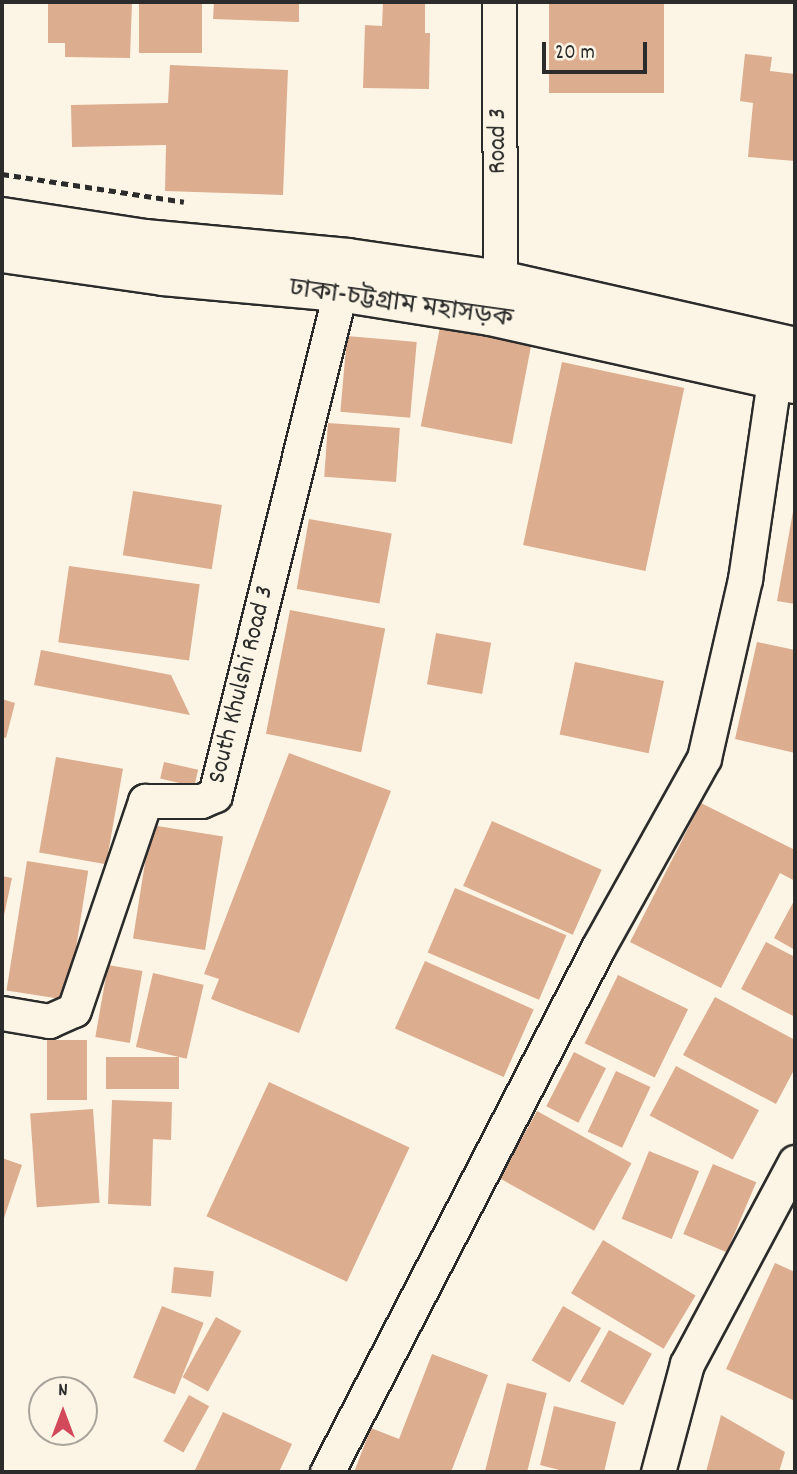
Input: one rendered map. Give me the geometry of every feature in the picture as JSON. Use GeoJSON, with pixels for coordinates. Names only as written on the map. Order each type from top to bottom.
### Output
{"type":"FeatureCollection","features":[{"type":"Feature","properties":{"kind":"highway","name":"ঢাকা-চট্টগ্রাম মহাসড়ক"},"geometry":{"type":"LineString","coordinates":[[2,217],[145,239],[344,275],[515,321],[784,382]]}},
{"type":"Feature","properties":{"kind":"highway","name":"ঢাকা-চট্টগ্রাম মহাসড়ক"},"geometry":{"type":"LineString","coordinates":[[2,253],[163,276],[344,275],[500,280],[795,347]]}},
{"type":"Feature","properties":{"kind":"street","name":"Road 3"},"geometry":{"type":"LineString","coordinates":[[499,2],[500,280]]}},
{"type":"Feature","properties":{"kind":"street","name":"South Khulshi Road 3"},"geometry":{"type":"LineString","coordinates":[[2,1013],[49,1021],[74,1010],[145,801],[201,801],[215,795],[344,275]]}},
{"type":"Feature","properties":{"kind":"street"},"geometry":{"type":"LineString","coordinates":[[327,1472],[599,946],[704,758],[745,579],[784,382]]}},
{"type":"Feature","properties":{"kind":"street"},"geometry":{"type":"LineString","coordinates":[[658,1472],[687,1364],[795,1161]]}},
{"type":"Feature","properties":{"kind":"building"},"geometry":{"type":"Polygon","coordinates":[[[48,2],[132,2],[130,58],[65,57],[65,43],[48,43],[48,2]]]}},
{"type":"Feature","properties":{"kind":"building"},"geometry":{"type":"Polygon","coordinates":[[[139,2],[202,2],[202,53],[139,53],[139,2]]]}},
{"type":"Feature","properties":{"kind":"building"},"geometry":{"type":"Polygon","coordinates":[[[214,2],[299,2],[299,22],[213,19],[214,2]]]}},
{"type":"Feature","properties":{"kind":"building"},"geometry":{"type":"Polygon","coordinates":[[[383,2],[425,2],[425,33],[430,33],[429,89],[363,88],[365,25],[382,26],[383,2]]]}},
{"type":"Feature","properties":{"kind":"building"},"geometry":{"type":"Polygon","coordinates":[[[549,2],[664,2],[664,93],[549,93],[549,2]]]}},
{"type":"Feature","properties":{"kind":"building"},"geometry":{"type":"Polygon","coordinates":[[[745,54],[772,57],[770,71],[795,74],[795,161],[748,157],[753,103],[740,101],[745,54]]]}},
{"type":"Feature","properties":{"kind":"building"},"geometry":{"type":"Polygon","coordinates":[[[170,65],[288,70],[283,195],[165,191],[166,145],[72,147],[71,105],[168,103],[170,65]]]}},
{"type":"Feature","properties":{"kind":"building"},"geometry":{"type":"Polygon","coordinates":[[[440,327],[531,345],[512,444],[421,426],[440,327]]]}},
{"type":"Feature","properties":{"kind":"building"},"geometry":{"type":"Polygon","coordinates":[[[347,336],[417,342],[410,418],[340,412],[347,336]]]}},
{"type":"Feature","properties":{"kind":"building"},"geometry":{"type":"Polygon","coordinates":[[[562,362],[684,388],[645,571],[523,545],[562,362]]]}},
{"type":"Feature","properties":{"kind":"building"},"geometry":{"type":"Polygon","coordinates":[[[328,423],[400,428],[396,482],[324,477],[328,423]]]}},
{"type":"Feature","properties":{"kind":"building"},"geometry":{"type":"Polygon","coordinates":[[[133,491],[222,505],[212,569],[123,555],[133,491]]]}},
{"type":"Feature","properties":{"kind":"building"},"geometry":{"type":"Polygon","coordinates":[[[795,507],[795,604],[777,601],[795,507]]]}},
{"type":"Feature","properties":{"kind":"building"},"geometry":{"type":"Polygon","coordinates":[[[309,519],[392,534],[379,604],[297,589],[309,519]]]}},
{"type":"Feature","properties":{"kind":"building"},"geometry":{"type":"Polygon","coordinates":[[[69,566],[200,584],[189,661],[58,642],[69,566]]]}},
{"type":"Feature","properties":{"kind":"building"},"geometry":{"type":"Polygon","coordinates":[[[290,610],[385,629],[361,752],[266,734],[290,610]]]}},
{"type":"Feature","properties":{"kind":"building"},"geometry":{"type":"Polygon","coordinates":[[[436,633],[491,643],[482,694],[427,684],[436,633]]]}},
{"type":"Feature","properties":{"kind":"building"},"geometry":{"type":"Polygon","coordinates":[[[757,642],[795,650],[795,753],[735,739],[757,642]]]}},
{"type":"Feature","properties":{"kind":"building"},"geometry":{"type":"Polygon","coordinates":[[[41,650],[171,675],[190,715],[34,685],[41,650]]]}},
{"type":"Feature","properties":{"kind":"building"},"geometry":{"type":"Polygon","coordinates":[[[575,662],[664,681],[649,753],[560,734],[575,662]]]}},
{"type":"Feature","properties":{"kind":"building"},"geometry":{"type":"Polygon","coordinates":[[[2,699],[15,703],[6,738],[2,737],[2,699]]]}},
{"type":"Feature","properties":{"kind":"building"},"geometry":{"type":"Polygon","coordinates":[[[289,753],[391,791],[299,1033],[211,999],[219,979],[204,974],[289,753]]]}},
{"type":"Feature","properties":{"kind":"building"},"geometry":{"type":"Polygon","coordinates":[[[56,757],[123,769],[106,864],[39,853],[56,757]]]}},
{"type":"Feature","properties":{"kind":"building"},"geometry":{"type":"Polygon","coordinates":[[[164,762],[198,770],[194,786],[160,779],[164,762]]]}},
{"type":"Feature","properties":{"kind":"building"},"geometry":{"type":"Polygon","coordinates":[[[701,803],[795,850],[795,881],[780,873],[721,988],[630,942],[701,803]]]}},
{"type":"Feature","properties":{"kind":"building"},"geometry":{"type":"Polygon","coordinates":[[[492,821],[602,870],[573,935],[463,886],[492,821]]]}},
{"type":"Feature","properties":{"kind":"building"},"geometry":{"type":"Polygon","coordinates":[[[151,825],[223,836],[205,950],[133,939],[151,825]]]}},
{"type":"Feature","properties":{"kind":"building"},"geometry":{"type":"Polygon","coordinates":[[[27,861],[88,871],[68,1000],[7,990],[27,861]]]}},
{"type":"Feature","properties":{"kind":"building"},"geometry":{"type":"Polygon","coordinates":[[[2,876],[12,878],[3,920],[2,920],[2,876]]]}},
{"type":"Feature","properties":{"kind":"building"},"geometry":{"type":"Polygon","coordinates":[[[455,888],[566,935],[539,1000],[428,952],[455,888]]]}},
{"type":"Feature","properties":{"kind":"building"},"geometry":{"type":"Polygon","coordinates":[[[795,899],[795,950],[774,938],[795,899]]]}},
{"type":"Feature","properties":{"kind":"building"},"geometry":{"type":"Polygon","coordinates":[[[766,942],[795,957],[795,1017],[741,989],[766,942]]]}},
{"type":"Feature","properties":{"kind":"building"},"geometry":{"type":"Polygon","coordinates":[[[425,961],[534,1009],[504,1077],[395,1029],[425,961]]]}},
{"type":"Feature","properties":{"kind":"building"},"geometry":{"type":"Polygon","coordinates":[[[108,965],[142,971],[130,1043],[95,1037],[108,965]]]}},
{"type":"Feature","properties":{"kind":"building"},"geometry":{"type":"Polygon","coordinates":[[[153,973],[204,985],[187,1059],[136,1047],[153,973]]]}},
{"type":"Feature","properties":{"kind":"building"},"geometry":{"type":"Polygon","coordinates":[[[618,975],[688,1009],[655,1078],[585,1043],[618,975]]]}},
{"type":"Feature","properties":{"kind":"building"},"geometry":{"type":"Polygon","coordinates":[[[715,997],[795,1040],[795,1068],[776,1104],[683,1055],[715,997]]]}},
{"type":"Feature","properties":{"kind":"building"},"geometry":{"type":"Polygon","coordinates":[[[47,1040],[87,1040],[87,1100],[47,1100],[47,1040]]]}},
{"type":"Feature","properties":{"kind":"building"},"geometry":{"type":"Polygon","coordinates":[[[574,1052],[606,1068],[578,1123],[546,1106],[574,1052]]]}},
{"type":"Feature","properties":{"kind":"building"},"geometry":{"type":"Polygon","coordinates":[[[106,1057],[179,1057],[179,1089],[106,1089],[106,1057]]]}},
{"type":"Feature","properties":{"kind":"building"},"geometry":{"type":"Polygon","coordinates":[[[676,1066],[759,1110],[733,1160],[650,1115],[676,1066]]]}},
{"type":"Feature","properties":{"kind":"building"},"geometry":{"type":"Polygon","coordinates":[[[616,1071],[650,1087],[622,1148],[588,1132],[616,1071]]]}},
{"type":"Feature","properties":{"kind":"building"},"geometry":{"type":"Polygon","coordinates":[[[269,1082],[409,1148],[347,1282],[206,1216],[269,1082]]]}},
{"type":"Feature","properties":{"kind":"building"},"geometry":{"type":"Polygon","coordinates":[[[112,1100],[172,1102],[171,1140],[153,1139],[151,1206],[108,1204],[112,1100]]]}},
{"type":"Feature","properties":{"kind":"building"},"geometry":{"type":"Polygon","coordinates":[[[93,1109],[100,1203],[37,1207],[30,1113],[93,1109]]]}},
{"type":"Feature","properties":{"kind":"building"},"geometry":{"type":"Polygon","coordinates":[[[537,1111],[631,1163],[594,1231],[500,1178],[537,1111]]]}},
{"type":"Feature","properties":{"kind":"building"},"geometry":{"type":"Polygon","coordinates":[[[649,1151],[699,1171],[672,1239],[622,1219],[649,1151]]]}},
{"type":"Feature","properties":{"kind":"building"},"geometry":{"type":"Polygon","coordinates":[[[2,1158],[22,1165],[2,1224],[2,1158]]]}},
{"type":"Feature","properties":{"kind":"building"},"geometry":{"type":"Polygon","coordinates":[[[713,1164],[756,1182],[727,1252],[683,1234],[713,1164]]]}},
{"type":"Feature","properties":{"kind":"building"},"geometry":{"type":"Polygon","coordinates":[[[603,1240],[696,1296],[664,1349],[571,1293],[603,1240]]]}},
{"type":"Feature","properties":{"kind":"building"},"geometry":{"type":"Polygon","coordinates":[[[775,1263],[795,1272],[795,1401],[726,1369],[775,1263]]]}},
{"type":"Feature","properties":{"kind":"building"},"geometry":{"type":"Polygon","coordinates":[[[174,1267],[214,1271],[211,1297],[171,1293],[174,1267]]]}},
{"type":"Feature","properties":{"kind":"building"},"geometry":{"type":"Polygon","coordinates":[[[162,1306],[204,1323],[175,1394],[133,1377],[162,1306]]]}},
{"type":"Feature","properties":{"kind":"building"},"geometry":{"type":"Polygon","coordinates":[[[563,1306],[601,1328],[570,1383],[532,1361],[563,1306]]]}},
{"type":"Feature","properties":{"kind":"building"},"geometry":{"type":"Polygon","coordinates":[[[216,1317],[241,1331],[208,1391],[183,1377],[216,1317]]]}},
{"type":"Feature","properties":{"kind":"building"},"geometry":{"type":"Polygon","coordinates":[[[609,1330],[652,1354],[623,1405],[580,1382],[609,1330]]]}},
{"type":"Feature","properties":{"kind":"building"},"geometry":{"type":"Polygon","coordinates":[[[432,1354],[488,1375],[451,1472],[354,1472],[371,1428],[399,1439],[432,1354]]]}},
{"type":"Feature","properties":{"kind":"building"},"geometry":{"type":"Polygon","coordinates":[[[507,1383],[547,1393],[527,1472],[485,1472],[507,1383]]]}},
{"type":"Feature","properties":{"kind":"building"},"geometry":{"type":"Polygon","coordinates":[[[189,1395],[209,1406],[183,1453],[163,1441],[189,1395]]]}},
{"type":"Feature","properties":{"kind":"building"},"geometry":{"type":"Polygon","coordinates":[[[554,1406],[616,1422],[604,1472],[567,1472],[540,1465],[554,1406]]]}},
{"type":"Feature","properties":{"kind":"building"},"geometry":{"type":"Polygon","coordinates":[[[223,1412],[292,1444],[279,1472],[194,1472],[223,1412]]]}},
{"type":"Feature","properties":{"kind":"building"},"geometry":{"type":"Polygon","coordinates":[[[721,1415],[785,1452],[779,1472],[706,1472],[721,1415]]]}}]}
